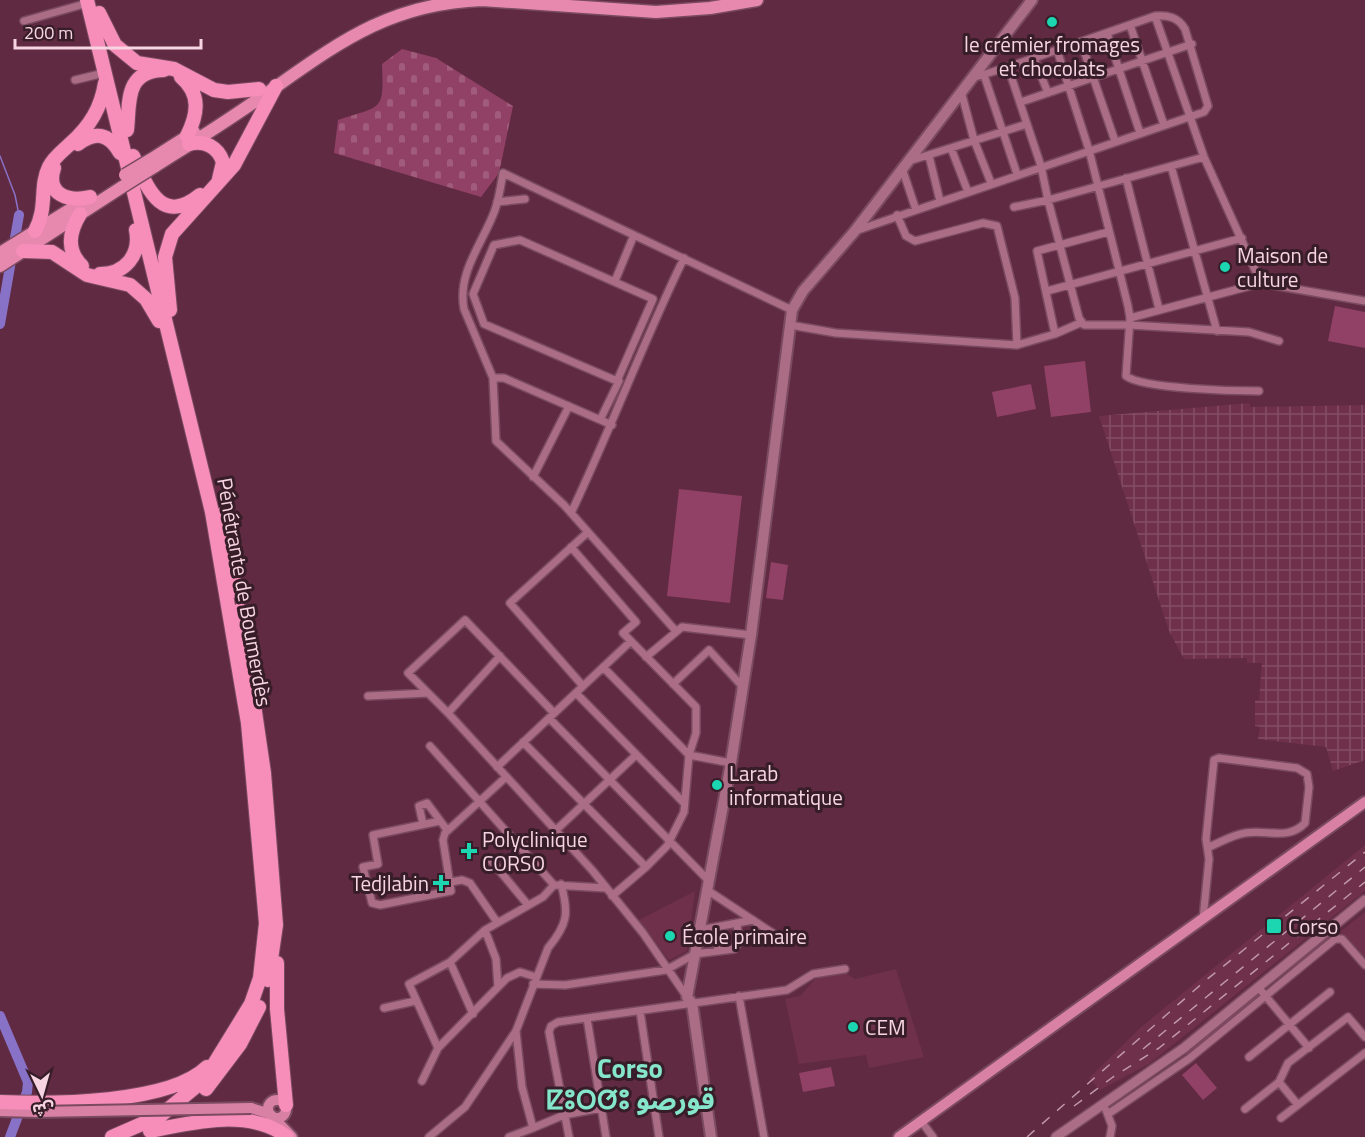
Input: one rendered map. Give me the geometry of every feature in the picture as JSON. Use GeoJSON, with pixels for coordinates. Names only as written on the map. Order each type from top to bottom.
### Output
{"type":"FeatureCollection","features":[{"type":"Feature","properties":{"kind":"highway"},"geometry":{"type":"LineString","coordinates":[[188,140],[338,33],[365,19],[419,0]]}},
{"type":"Feature","properties":{"kind":"highway"},"geometry":{"type":"LineString","coordinates":[[20,249],[80,214],[120,183],[276,86],[328,49],[369,26],[432,5],[482,0],[647,12],[710,8],[757,0]]}},
{"type":"Feature","properties":{"kind":"highway"},"geometry":{"type":"LineString","coordinates":[[585,0],[654,4],[714,0]]}},
{"type":"Feature","properties":{"kind":"highway"},"geometry":{"type":"LineString","coordinates":[[92,4],[115,45],[129,58],[180,72],[214,90],[228,92],[259,89]]}},
{"type":"Feature","properties":{"kind":"highway","name":"Pénétrante de Boumerdès"},"geometry":{"type":"LineString","coordinates":[[92,4],[105,75],[170,310],[228,541],[247,650],[264,773],[276,925],[268,980],[260,1005],[240,1044],[220,1073],[195,1101],[150,1131],[133,1137]]}},
{"type":"Feature","properties":{"kind":"highway","name":"Pénétrante de Boumerdès"},"geometry":{"type":"LineString","coordinates":[[92,4],[127,130],[136,204],[212,512],[248,723],[266,923],[260,978],[251,1004],[227,1047],[205,1079],[160,1116],[112,1137]]}},
{"type":"Feature","properties":{"kind":"highway"},"geometry":{"type":"LineString","coordinates":[[127,130],[128,96],[133,85],[147,73],[165,70],[184,79],[195,97],[195,118],[188,140]]}},
{"type":"Feature","properties":{"kind":"highway"},"geometry":{"type":"LineString","coordinates":[[0,266],[20,249],[35,231],[44,208],[48,169],[54,159],[90,123],[101,101],[105,75]]}},
{"type":"Feature","properties":{"kind":"highway"},"geometry":{"type":"LineString","coordinates":[[170,310],[165,257],[171,234],[234,165],[276,86]]}},
{"type":"Feature","properties":{"kind":"highway"},"geometry":{"type":"LineString","coordinates":[[90,197],[67,199],[54,187],[53,172],[65,153],[89,136],[102,135],[114,142],[129,159],[154,198],[167,206],[182,206],[192,202],[216,182],[223,167],[222,158],[214,148],[188,140]]}},
{"type":"Feature","properties":{"kind":"highway"},"geometry":{"type":"LineString","coordinates":[[35,231],[90,197],[120,183]]}},
{"type":"Feature","properties":{"kind":"highway"},"geometry":{"type":"LineString","coordinates":[[80,214],[71,234],[75,257],[92,272],[112,273],[123,268],[135,254],[138,242],[133,214],[136,204]]}},
{"type":"Feature","properties":{"kind":"highway"},"geometry":{"type":"LineString","coordinates":[[0,253],[20,249],[52,252],[87,275],[119,281],[136,289],[154,311],[166,347],[174,360]]}},
{"type":"Feature","properties":{"kind":"highway"},"geometry":{"type":"LineString","coordinates":[[276,925],[277,1010],[282,1106]]}},
{"type":"Feature","properties":{"kind":"highway"},"geometry":{"type":"LineString","coordinates":[[4,1107],[120,1098],[190,1079],[214,1058],[251,1004]]}},
{"type":"Feature","properties":{"kind":"highway"},"geometry":{"type":"LineString","coordinates":[[150,1131],[192,1123],[244,1121],[265,1124],[287,1137]]}},
{"type":"Feature","properties":{"kind":"main road"},"geometry":{"type":"LineString","coordinates":[[711,1137],[689,1000],[751,635],[792,310],[803,291],[854,232],[969,79],[1032,0]]}},
{"type":"Feature","properties":{"kind":"main road"},"geometry":{"type":"LineString","coordinates":[[899,1137],[1365,802]]}},
{"type":"Feature","properties":{"kind":"main road"},"geometry":{"type":"LineString","coordinates":[[282,1106],[268,1106],[270,1114],[292,1137]]}},
{"type":"Feature","properties":{"kind":"main road"},"geometry":{"type":"LineString","coordinates":[[4,1107],[251,1108],[282,1106]]}},
{"type":"Feature","properties":{"kind":"main road"},"geometry":{"type":"LineString","coordinates":[[251,1108],[280,1118],[282,1106]]}},
{"type":"Feature","properties":{"kind":"main road"},"geometry":{"type":"LineString","coordinates":[[282,1106],[296,1137]]}},
{"type":"Feature","properties":{"kind":"street"},"geometry":{"type":"LineString","coordinates":[[24,21],[92,4]]}},
{"type":"Feature","properties":{"kind":"street"},"geometry":{"type":"LineString","coordinates":[[854,232],[897,215],[1204,112],[1208,106],[1192,44],[1178,20],[1155,16],[969,79]]}},
{"type":"Feature","properties":{"kind":"street"},"geometry":{"type":"LineString","coordinates":[[1155,16],[1204,157],[1261,283]]}},
{"type":"Feature","properties":{"kind":"street"},"geometry":{"type":"LineString","coordinates":[[1130,25],[1164,125]]}},
{"type":"Feature","properties":{"kind":"street"},"geometry":{"type":"LineString","coordinates":[[1107,33],[1140,133]]}},
{"type":"Feature","properties":{"kind":"street"},"geometry":{"type":"LineString","coordinates":[[1081,42],[1095,77],[1115,141]]}},
{"type":"Feature","properties":{"kind":"street"},"geometry":{"type":"LineString","coordinates":[[1021,102],[1192,44]]}},
{"type":"Feature","properties":{"kind":"street"},"geometry":{"type":"LineString","coordinates":[[1057,50],[1089,150],[1119,271],[1129,321],[1126,370],[1128,379],[1228,391],[1259,391]]}},
{"type":"Feature","properties":{"kind":"street"},"geometry":{"type":"LineString","coordinates":[[1034,58],[1048,93]]}},
{"type":"Feature","properties":{"kind":"street"},"geometry":{"type":"LineString","coordinates":[[1008,67],[1041,166],[1080,323]]}},
{"type":"Feature","properties":{"kind":"street"},"geometry":{"type":"LineString","coordinates":[[75,80],[105,75]]}},
{"type":"Feature","properties":{"kind":"street"},"geometry":{"type":"LineString","coordinates":[[984,75],[1017,174]]}},
{"type":"Feature","properties":{"kind":"street"},"geometry":{"type":"LineString","coordinates":[[961,91],[974,140],[991,183]]}},
{"type":"Feature","properties":{"kind":"street"},"geometry":{"type":"LineString","coordinates":[[916,210],[905,164],[1027,124]]}},
{"type":"Feature","properties":{"kind":"street"},"geometry":{"type":"LineString","coordinates":[[951,148],[968,192]]}},
{"type":"Feature","properties":{"kind":"street"},"geometry":{"type":"LineString","coordinates":[[929,156],[940,201]]}},
{"type":"Feature","properties":{"kind":"street"},"geometry":{"type":"LineString","coordinates":[[1014,207],[1048,200],[1204,157]]}},
{"type":"Feature","properties":{"kind":"street"},"geometry":{"type":"LineString","coordinates":[[1171,166],[1217,330]]}},
{"type":"Feature","properties":{"kind":"street"},"geometry":{"type":"LineString","coordinates":[[675,630],[571,513],[496,441],[493,378],[462,297],[472,256],[497,202],[503,173],[792,310]]}},
{"type":"Feature","properties":{"kind":"street"},"geometry":{"type":"LineString","coordinates":[[1126,178],[1146,265],[1159,309]]}},
{"type":"Feature","properties":{"kind":"street"},"geometry":{"type":"LineString","coordinates":[[497,202],[525,199]]}},
{"type":"Feature","properties":{"kind":"street"},"geometry":{"type":"LineString","coordinates":[[897,215],[906,236],[915,241],[983,223],[997,226],[1015,298],[1017,345]]}},
{"type":"Feature","properties":{"kind":"street"},"geometry":{"type":"LineString","coordinates":[[1055,334],[1037,251],[1108,232]]}},
{"type":"Feature","properties":{"kind":"street"},"geometry":{"type":"LineString","coordinates":[[615,281],[634,235]]}},
{"type":"Feature","properties":{"kind":"street"},"geometry":{"type":"LineString","coordinates":[[1047,291],[1242,238]]}},
{"type":"Feature","properties":{"kind":"street"},"geometry":{"type":"LineString","coordinates":[[628,383],[617,381],[484,324],[473,294],[494,246],[520,240],[663,302]]}},
{"type":"Feature","properties":{"kind":"street"},"geometry":{"type":"LineString","coordinates":[[571,513],[612,425],[628,383],[684,258]]}},
{"type":"Feature","properties":{"kind":"street"},"geometry":{"type":"LineString","coordinates":[[1129,321],[1159,309],[1261,283],[1365,301]]}},
{"type":"Feature","properties":{"kind":"street"},"geometry":{"type":"LineString","coordinates":[[602,416],[653,298]]}},
{"type":"Feature","properties":{"kind":"street"},"geometry":{"type":"LineString","coordinates":[[790,325],[836,333],[1017,345],[1055,334],[1080,323],[1091,326],[1129,321],[1256,333],[1279,341]]}},
{"type":"Feature","properties":{"kind":"street"},"geometry":{"type":"LineString","coordinates":[[493,378],[504,378],[612,425]]}},
{"type":"Feature","properties":{"kind":"street"},"geometry":{"type":"LineString","coordinates":[[533,477],[569,406]]}},
{"type":"Feature","properties":{"kind":"street"},"geometry":{"type":"LineString","coordinates":[[583,686],[510,603],[588,532]]}},
{"type":"Feature","properties":{"kind":"street"},"geometry":{"type":"LineString","coordinates":[[571,548],[636,622],[623,633],[696,706],[696,733],[689,755],[684,812],[669,842],[646,867],[612,896]]}},
{"type":"Feature","properties":{"kind":"street"},"geometry":{"type":"LineString","coordinates":[[689,1000],[666,970],[643,933],[606,888],[448,713],[408,673],[465,620],[708,886],[774,934]]}},
{"type":"Feature","properties":{"kind":"street"},"geometry":{"type":"LineString","coordinates":[[646,657],[675,630],[687,627],[751,635]]}},
{"type":"Feature","properties":{"kind":"street"},"geometry":{"type":"LineString","coordinates":[[497,767],[631,641]]}},
{"type":"Feature","properties":{"kind":"street"},"geometry":{"type":"LineString","coordinates":[[673,684],[708,650],[742,686]]}},
{"type":"Feature","properties":{"kind":"street"},"geometry":{"type":"LineString","coordinates":[[448,713],[500,656]]}},
{"type":"Feature","properties":{"kind":"street"},"geometry":{"type":"LineString","coordinates":[[603,667],[689,755],[731,763]]}},
{"type":"Feature","properties":{"kind":"street"},"geometry":{"type":"LineString","coordinates":[[368,696],[428,693]]}},
{"type":"Feature","properties":{"kind":"street"},"geometry":{"type":"LineString","coordinates":[[576,693],[684,803]]}},
{"type":"Feature","properties":{"kind":"street"},"geometry":{"type":"LineString","coordinates":[[523,742],[646,867]]}},
{"type":"Feature","properties":{"kind":"street"},"geometry":{"type":"LineString","coordinates":[[429,1137],[465,1107],[516,1031],[548,948],[557,937],[567,914],[557,885],[478,802],[430,746]]}},
{"type":"Feature","properties":{"kind":"street"},"geometry":{"type":"LineString","coordinates":[[555,831],[636,755]]}},
{"type":"Feature","properties":{"kind":"street"},"geometry":{"type":"LineString","coordinates":[[1203,919],[1209,847],[1206,839],[1214,760],[1219,758],[1297,768],[1307,774],[1309,787],[1305,823],[1297,830],[1281,834],[1246,833],[1209,847]]}},
{"type":"Feature","properties":{"kind":"street"},"geometry":{"type":"LineString","coordinates":[[440,820],[373,835],[378,864],[363,867],[369,898],[380,905],[449,893],[452,888],[443,840],[447,830],[506,777]]}},
{"type":"Feature","properties":{"kind":"street"},"geometry":{"type":"LineString","coordinates":[[1354,810],[1365,795]]}},
{"type":"Feature","properties":{"kind":"street"},"geometry":{"type":"LineString","coordinates":[[423,824],[419,806],[422,802],[427,802],[447,830]]}},
{"type":"Feature","properties":{"kind":"street"},"geometry":{"type":"LineString","coordinates":[[489,858],[528,904]]}},
{"type":"Feature","properties":{"kind":"street"},"geometry":{"type":"LineString","coordinates":[[451,882],[462,880],[470,883],[497,922]]}},
{"type":"Feature","properties":{"kind":"street"},"geometry":{"type":"LineString","coordinates":[[438,1048],[409,984],[450,962],[485,930],[543,897],[557,885],[606,888]]}},
{"type":"Feature","properties":{"kind":"street"},"geometry":{"type":"LineString","coordinates":[[1106,1110],[1365,900]]}},
{"type":"Feature","properties":{"kind":"street"},"geometry":{"type":"LineString","coordinates":[[700,930],[753,920]]}},
{"type":"Feature","properties":{"kind":"street"},"geometry":{"type":"LineString","coordinates":[[422,1081],[438,1048],[507,978],[520,972],[535,981],[565,985],[666,970],[695,954],[737,946],[737,923]]}},
{"type":"Feature","properties":{"kind":"street"},"geometry":{"type":"LineString","coordinates":[[715,928],[718,951]]}},
{"type":"Feature","properties":{"kind":"street"},"geometry":{"type":"LineString","coordinates":[[485,930],[496,959],[498,987]]}},
{"type":"Feature","properties":{"kind":"street"},"geometry":{"type":"LineString","coordinates":[[1056,1137],[1106,1110],[1190,1058],[1338,938],[1365,965]]}},
{"type":"Feature","properties":{"kind":"street"},"geometry":{"type":"LineString","coordinates":[[450,962],[473,1014]]}},
{"type":"Feature","properties":{"kind":"street"},"geometry":{"type":"LineString","coordinates":[[569,1137],[549,1032],[551,1026],[689,1000],[787,990],[813,974],[845,969]]}},
{"type":"Feature","properties":{"kind":"street"},"geometry":{"type":"LineString","coordinates":[[1258,987],[1309,1048]]}},
{"type":"Feature","properties":{"kind":"street"},"geometry":{"type":"LineString","coordinates":[[1249,1057],[1330,992]]}},
{"type":"Feature","properties":{"kind":"street"},"geometry":{"type":"LineString","coordinates":[[739,996],[764,1137]]}},
{"type":"Feature","properties":{"kind":"street"},"geometry":{"type":"LineString","coordinates":[[384,1008],[415,1001]]}},
{"type":"Feature","properties":{"kind":"street"},"geometry":{"type":"LineString","coordinates":[[640,1011],[659,1137]]}},
{"type":"Feature","properties":{"kind":"street"},"geometry":{"type":"LineString","coordinates":[[1245,1109],[1279,1082],[1288,1063],[1348,1017],[1365,1037]]}},
{"type":"Feature","properties":{"kind":"street"},"geometry":{"type":"LineString","coordinates":[[587,1018],[606,1137]]}},
{"type":"Feature","properties":{"kind":"street"},"geometry":{"type":"LineString","coordinates":[[516,1031],[522,1087],[533,1128]]}},
{"type":"Feature","properties":{"kind":"street"},"geometry":{"type":"LineString","coordinates":[[1281,1118],[1365,1053]]}},
{"type":"Feature","properties":{"kind":"street"},"geometry":{"type":"LineString","coordinates":[[1279,1082],[1298,1105]]}},
{"type":"Feature","properties":{"kind":"street"},"geometry":{"type":"LineString","coordinates":[[509,1137],[564,1115],[601,1108]]}},
{"type":"Feature","properties":{"kind":"street"},"geometry":{"type":"LineString","coordinates":[[1106,1110],[1112,1126],[1110,1137]]}},
{"type":"Feature","properties":{"kind":"street"},"geometry":{"type":"LineString","coordinates":[[921,1121],[933,1137]]}},
{"type":"Feature","properties":{"kind":"shaded area"},"geometry":{"type":"Polygon","coordinates":[[[1250,403],[1250,407],[1365,405],[1365,760],[1333,771],[1326,747],[1258,739],[1260,727],[1255,726],[1255,700],[1259,700],[1262,663],[1247,663],[1247,658],[1184,659],[1169,631],[1099,416],[1250,403]]]}},
{"type":"Feature","properties":{"kind":"shaded area"},"geometry":{"type":"Polygon","coordinates":[[[1365,845],[1365,891],[1149,1064],[1100,1090],[1089,1078],[1141,1027],[1365,845]]]}},
{"type":"Feature","properties":{"kind":"shaded area","name":"École primaire"},"geometry":{"type":"Polygon","coordinates":[[[695,891],[687,951],[669,960],[639,920],[695,891]]]}},
{"type":"Feature","properties":{"kind":"shaded area"},"geometry":{"type":"Polygon","coordinates":[[[1365,912],[1365,961],[1340,932],[1365,912]]]}},
{"type":"Feature","properties":{"kind":"shaded area","name":"CEM"},"geometry":{"type":"Polygon","coordinates":[[[896,969],[924,1057],[869,1068],[866,1055],[799,1064],[785,999],[800,996],[817,977],[846,973],[855,979],[896,969]]]}},
{"type":"Feature","properties":{"kind":"green space"},"geometry":{"type":"Polygon","coordinates":[[[402,49],[436,58],[513,106],[499,173],[481,197],[334,153],[338,120],[372,109],[377,105],[382,91],[382,64],[402,49]]]}},
{"type":"Feature","properties":{"kind":"green space"},"geometry":{"type":"Polygon","coordinates":[[[1335,306],[1365,312],[1365,348],[1328,341],[1335,306]]]}},
{"type":"Feature","properties":{"kind":"green space"},"geometry":{"type":"Polygon","coordinates":[[[1085,361],[1091,412],[1051,417],[1044,366],[1085,361]]]}},
{"type":"Feature","properties":{"kind":"green space"},"geometry":{"type":"Polygon","coordinates":[[[1031,384],[1036,409],[997,417],[992,392],[1031,384]]]}},
{"type":"Feature","properties":{"kind":"green space"},"geometry":{"type":"Polygon","coordinates":[[[679,489],[742,496],[730,603],[667,596],[679,489]]]}},
{"type":"Feature","properties":{"kind":"green space"},"geometry":{"type":"Polygon","coordinates":[[[771,562],[788,565],[783,600],[766,598],[771,562]]]}},
{"type":"Feature","properties":{"kind":"green space"},"geometry":{"type":"Polygon","coordinates":[[[1335,932],[1337,934],[1271,984],[1271,982],[1335,932]]]}},
{"type":"Feature","properties":{"kind":"green space"},"geometry":{"type":"Polygon","coordinates":[[[1259,993],[1261,995],[1186,1056],[1187,1053],[1259,993]]]}},
{"type":"Feature","properties":{"kind":"green space"},"geometry":{"type":"Polygon","coordinates":[[[1196,1063],[1217,1088],[1203,1100],[1182,1075],[1196,1063]]]}},
{"type":"Feature","properties":{"kind":"green space"},"geometry":{"type":"Polygon","coordinates":[[[831,1067],[835,1086],[803,1092],[799,1073],[831,1067]]]}},
{"type":"Feature","properties":{"kind":"waterway"},"geometry":{"type":"LineString","coordinates":[[0,156],[15,195],[19,215]]}},
{"type":"Feature","properties":{"kind":"waterway"},"geometry":{"type":"LineString","coordinates":[[0,324],[19,215]]}},
{"type":"Feature","properties":{"kind":"waterway"},"geometry":{"type":"LineString","coordinates":[[0,1016],[28,1082],[27,1092],[10,1137]]}},
{"type":"Feature","properties":{"kind":"railway"},"geometry":{"type":"LineString","coordinates":[[1027,1137],[1205,981],[1365,852]]}},
{"type":"Feature","properties":{"kind":"railway"},"geometry":{"type":"LineString","coordinates":[[1143,1049],[1365,867]]}},
{"type":"Feature","properties":{"kind":"railway"},"geometry":{"type":"LineString","coordinates":[[1074,1106],[1113,1077],[1159,1048],[1365,882]]}},
{"type":"Feature","properties":{"kind":"place","name":"le crémier fromages et chocolats"},"geometry":{"type":"Point","coordinates":[1052,22]}},
{"type":"Feature","properties":{"kind":"place","name":"Maison de culture"},"geometry":{"type":"Point","coordinates":[1225,267]}},
{"type":"Feature","properties":{"kind":"place","name":"Larab informatique"},"geometry":{"type":"Point","coordinates":[717,785]}},
{"type":"Feature","properties":{"kind":"place","name":"Polyclinique CORSO"},"geometry":{"type":"Point","coordinates":[469,851]}},
{"type":"Feature","properties":{"kind":"place","name":"Tedjlabin"},"geometry":{"type":"Point","coordinates":[441,883]}},
{"type":"Feature","properties":{"kind":"place","name":"Corso"},"geometry":{"type":"Point","coordinates":[1274,926]}},
{"type":"Feature","properties":{"kind":"place","name":"École primaire"},"geometry":{"type":"Point","coordinates":[670,936]}},
{"type":"Feature","properties":{"kind":"place","name":"CEM"},"geometry":{"type":"Point","coordinates":[853,1027]}},
{"type":"Feature","properties":{"kind":"district","name":"Corso ⵇⵓⵔⵚⵓ قورصو"},"geometry":{"type":"Point","coordinates":[630,1082]}}]}
